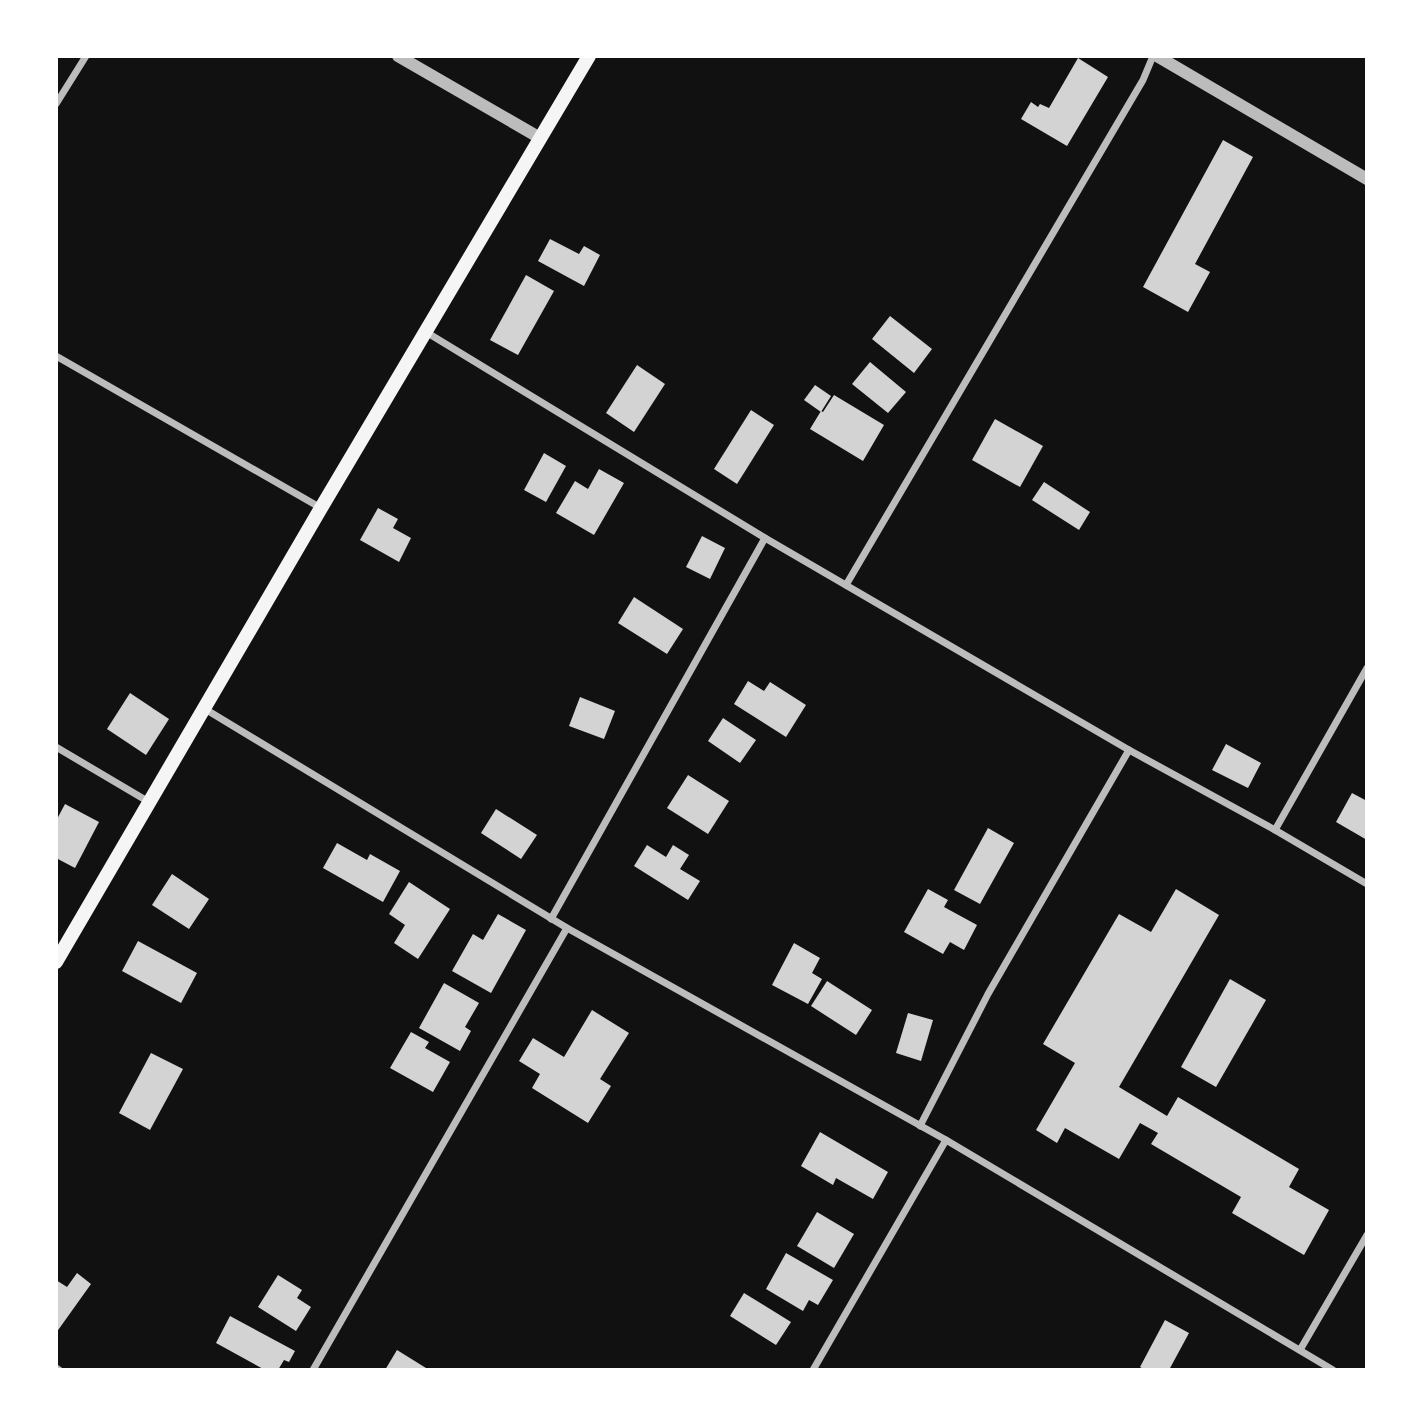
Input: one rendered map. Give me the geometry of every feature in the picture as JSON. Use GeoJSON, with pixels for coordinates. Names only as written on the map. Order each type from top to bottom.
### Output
{"type":"FeatureCollection","features":[{"type":"Feature","properties":{"kind":"main road"},"geometry":{"type":"LineString","coordinates":[[56,962],[589,56]]}},
{"type":"Feature","properties":{"kind":"street"},"geometry":{"type":"LineString","coordinates":[[56,104],[86,56]]}},
{"type":"Feature","properties":{"kind":"street"},"geometry":{"type":"LineString","coordinates":[[398,56],[540,138]]}},
{"type":"Feature","properties":{"kind":"street"},"geometry":{"type":"LineString","coordinates":[[846,585],[1155,56],[1367,179]]}},
{"type":"Feature","properties":{"kind":"street"},"geometry":{"type":"LineString","coordinates":[[425,331],[765,538],[1129,750],[1367,884]]}},
{"type":"Feature","properties":{"kind":"street"},"geometry":{"type":"LineString","coordinates":[[56,356],[321,508]]}},
{"type":"Feature","properties":{"kind":"street"},"geometry":{"type":"LineString","coordinates":[[551,919],[765,538]]}},
{"type":"Feature","properties":{"kind":"street"},"geometry":{"type":"LineString","coordinates":[[1275,830],[1367,668]]}},
{"type":"Feature","properties":{"kind":"street"},"geometry":{"type":"LineString","coordinates":[[205,709],[551,919],[946,1140],[1333,1370]]}},
{"type":"Feature","properties":{"kind":"street"},"geometry":{"type":"LineString","coordinates":[[56,747],[149,802]]}},
{"type":"Feature","properties":{"kind":"street"},"geometry":{"type":"LineString","coordinates":[[920,1126],[988,994],[1129,750]]}},
{"type":"Feature","properties":{"kind":"street"},"geometry":{"type":"LineString","coordinates":[[313,1370],[567,928]]}},
{"type":"Feature","properties":{"kind":"street"},"geometry":{"type":"LineString","coordinates":[[813,1370],[946,1140]]}},
{"type":"Feature","properties":{"kind":"street"},"geometry":{"type":"LineString","coordinates":[[1300,1350],[1367,1235]]}},
{"type":"Feature","properties":{"kind":"building"},"geometry":{"type":"Polygon","coordinates":[[[1078,58],[1108,77],[1067,146],[1021,119],[1031,102],[1038,107],[1040,104],[1049,108],[1078,58]]]}},
{"type":"Feature","properties":{"kind":"building"},"geometry":{"type":"Polygon","coordinates":[[[1223,140],[1253,157],[1195,264],[1210,272],[1188,312],[1143,287],[1223,140]]]}},
{"type":"Feature","properties":{"kind":"building"},"geometry":{"type":"Polygon","coordinates":[[[550,239],[579,254],[584,246],[600,255],[584,286],[538,261],[550,239]]]}},
{"type":"Feature","properties":{"kind":"building"},"geometry":{"type":"Polygon","coordinates":[[[526,275],[554,291],[518,355],[490,340],[526,275]]]}},
{"type":"Feature","properties":{"kind":"building"},"geometry":{"type":"Polygon","coordinates":[[[890,316],[932,349],[914,373],[872,339],[890,316]]]}},
{"type":"Feature","properties":{"kind":"building"},"geometry":{"type":"Polygon","coordinates":[[[870,362],[906,392],[888,413],[852,384],[870,362]]]}},
{"type":"Feature","properties":{"kind":"building"},"geometry":{"type":"Polygon","coordinates":[[[637,365],[665,384],[634,432],[606,413],[637,365]]]}},
{"type":"Feature","properties":{"kind":"building"},"geometry":{"type":"Polygon","coordinates":[[[815,385],[831,396],[821,412],[804,400],[815,385]]]}},
{"type":"Feature","properties":{"kind":"building"},"geometry":{"type":"Polygon","coordinates":[[[834,395],[884,425],[863,461],[810,429],[834,395]]]}},
{"type":"Feature","properties":{"kind":"building"},"geometry":{"type":"Polygon","coordinates":[[[751,410],[774,425],[737,484],[714,469],[751,410]]]}},
{"type":"Feature","properties":{"kind":"building"},"geometry":{"type":"Polygon","coordinates":[[[995,419],[1043,446],[1020,487],[972,460],[995,419]]]}},
{"type":"Feature","properties":{"kind":"building"},"geometry":{"type":"Polygon","coordinates":[[[544,453],[566,466],[546,502],[524,490],[544,453]]]}},
{"type":"Feature","properties":{"kind":"building"},"geometry":{"type":"Polygon","coordinates":[[[599,469],[624,483],[594,535],[556,513],[575,481],[588,489],[599,469]]]}},
{"type":"Feature","properties":{"kind":"building"},"geometry":{"type":"Polygon","coordinates":[[[1044,482],[1090,512],[1079,530],[1032,500],[1044,482]]]}},
{"type":"Feature","properties":{"kind":"building"},"geometry":{"type":"Polygon","coordinates":[[[378,508],[398,519],[393,528],[411,538],[399,562],[360,540],[378,508]]]}},
{"type":"Feature","properties":{"kind":"building"},"geometry":{"type":"Polygon","coordinates":[[[702,536],[725,548],[710,579],[686,567],[702,536]]]}},
{"type":"Feature","properties":{"kind":"building"},"geometry":{"type":"Polygon","coordinates":[[[634,597],[683,629],[667,654],[618,623],[634,597]]]}},
{"type":"Feature","properties":{"kind":"building"},"geometry":{"type":"Polygon","coordinates":[[[748,681],[764,691],[770,682],[806,705],[786,737],[734,704],[748,681]]]}},
{"type":"Feature","properties":{"kind":"building"},"geometry":{"type":"Polygon","coordinates":[[[130,693],[169,719],[146,755],[107,729],[130,693]]]}},
{"type":"Feature","properties":{"kind":"building"},"geometry":{"type":"Polygon","coordinates":[[[580,697],[615,711],[604,739],[569,726],[580,697]]]}},
{"type":"Feature","properties":{"kind":"building"},"geometry":{"type":"Polygon","coordinates":[[[723,718],[756,740],[740,763],[708,741],[723,718]]]}},
{"type":"Feature","properties":{"kind":"building"},"geometry":{"type":"Polygon","coordinates":[[[1226,744],[1261,763],[1248,788],[1212,770],[1226,744]]]}},
{"type":"Feature","properties":{"kind":"building"},"geometry":{"type":"Polygon","coordinates":[[[688,775],[729,801],[708,834],[667,808],[688,775]]]}},
{"type":"Feature","properties":{"kind":"building"},"geometry":{"type":"Polygon","coordinates":[[[1352,793],[1367,801],[1367,840],[1336,822],[1352,793]]]}},
{"type":"Feature","properties":{"kind":"building"},"geometry":{"type":"Polygon","coordinates":[[[65,804],[99,822],[75,868],[56,858],[56,821],[65,804]]]}},
{"type":"Feature","properties":{"kind":"building"},"geometry":{"type":"Polygon","coordinates":[[[496,809],[537,835],[521,859],[481,833],[496,809]]]}},
{"type":"Feature","properties":{"kind":"building"},"geometry":{"type":"Polygon","coordinates":[[[988,828],[1014,843],[980,904],[954,890],[988,828]]]}},
{"type":"Feature","properties":{"kind":"building"},"geometry":{"type":"Polygon","coordinates":[[[337,843],[367,860],[370,854],[400,871],[383,902],[323,868],[337,843]]]}},
{"type":"Feature","properties":{"kind":"building"},"geometry":{"type":"Polygon","coordinates":[[[647,845],[666,857],[673,845],[689,855],[680,869],[700,881],[688,900],[634,866],[647,845]]]}},
{"type":"Feature","properties":{"kind":"building"},"geometry":{"type":"Polygon","coordinates":[[[172,874],[209,899],[189,929],[152,905],[172,874]]]}},
{"type":"Feature","properties":{"kind":"building"},"geometry":{"type":"Polygon","coordinates":[[[409,882],[450,909],[418,959],[394,943],[405,925],[389,914],[409,882]]]}},
{"type":"Feature","properties":{"kind":"building"},"geometry":{"type":"Polygon","coordinates":[[[928,889],[948,900],[944,907],[977,925],[964,950],[950,942],[943,954],[904,932],[928,889]]]}},
{"type":"Feature","properties":{"kind":"building"},"geometry":{"type":"Polygon","coordinates":[[[1176,889],[1219,915],[1119,1087],[1167,1116],[1178,1097],[1299,1169],[1289,1187],[1329,1210],[1304,1255],[1232,1213],[1241,1197],[1151,1144],[1158,1133],[1140,1123],[1119,1159],[1065,1128],[1057,1143],[1036,1130],[1075,1063],[1043,1044],[1119,914],[1151,932],[1176,889]]]}},
{"type":"Feature","properties":{"kind":"building"},"geometry":{"type":"Polygon","coordinates":[[[498,914],[526,930],[491,993],[452,971],[473,934],[483,940],[498,914]]]}},
{"type":"Feature","properties":{"kind":"building"},"geometry":{"type":"Polygon","coordinates":[[[138,941],[197,973],[181,1003],[122,971],[138,941]]]}},
{"type":"Feature","properties":{"kind":"building"},"geometry":{"type":"Polygon","coordinates":[[[794,943],[820,958],[812,973],[822,979],[808,1004],[772,985],[794,943]]]}},
{"type":"Feature","properties":{"kind":"building"},"geometry":{"type":"Polygon","coordinates":[[[1230,979],[1266,1000],[1216,1087],[1181,1067],[1230,979]]]}},
{"type":"Feature","properties":{"kind":"building"},"geometry":{"type":"Polygon","coordinates":[[[827,981],[872,1010],[856,1035],[811,1006],[827,981]]]}},
{"type":"Feature","properties":{"kind":"building"},"geometry":{"type":"Polygon","coordinates":[[[444,983],[479,1003],[465,1027],[471,1031],[460,1051],[419,1028],[444,983]]]}},
{"type":"Feature","properties":{"kind":"building"},"geometry":{"type":"Polygon","coordinates":[[[592,1010],[629,1033],[600,1079],[611,1086],[588,1123],[532,1088],[540,1074],[519,1061],[533,1038],[564,1057],[592,1010]]]}},
{"type":"Feature","properties":{"kind":"building"},"geometry":{"type":"Polygon","coordinates":[[[908,1013],[933,1020],[921,1061],[896,1053],[908,1013]]]}},
{"type":"Feature","properties":{"kind":"building"},"geometry":{"type":"Polygon","coordinates":[[[411,1032],[429,1042],[425,1048],[450,1062],[433,1092],[390,1068],[411,1032]]]}},
{"type":"Feature","properties":{"kind":"building"},"geometry":{"type":"Polygon","coordinates":[[[151,1053],[183,1069],[150,1130],[119,1113],[151,1053]]]}},
{"type":"Feature","properties":{"kind":"building"},"geometry":{"type":"Polygon","coordinates":[[[820,1132],[888,1172],[873,1199],[836,1178],[833,1185],[801,1166],[820,1132]]]}},
{"type":"Feature","properties":{"kind":"building"},"geometry":{"type":"Polygon","coordinates":[[[817,1212],[854,1234],[834,1268],[797,1246],[817,1212]]]}},
{"type":"Feature","properties":{"kind":"building"},"geometry":{"type":"Polygon","coordinates":[[[786,1253],[833,1280],[818,1305],[809,1300],[803,1311],[766,1289],[786,1253]]]}},
{"type":"Feature","properties":{"kind":"building"},"geometry":{"type":"Polygon","coordinates":[[[77,1273],[91,1284],[56,1333],[56,1280],[67,1287],[77,1273]]]}},
{"type":"Feature","properties":{"kind":"building"},"geometry":{"type":"Polygon","coordinates":[[[278,1275],[302,1290],[297,1298],[311,1307],[296,1331],[258,1307],[278,1275]]]}},
{"type":"Feature","properties":{"kind":"building"},"geometry":{"type":"Polygon","coordinates":[[[744,1293],[791,1322],[776,1345],[730,1316],[744,1293]]]}},
{"type":"Feature","properties":{"kind":"building"},"geometry":{"type":"Polygon","coordinates":[[[230,1316],[295,1351],[289,1362],[284,1360],[278,1370],[265,1370],[216,1343],[230,1316]]]}},
{"type":"Feature","properties":{"kind":"building"},"geometry":{"type":"Polygon","coordinates":[[[1165,1320],[1189,1333],[1169,1370],[1145,1370],[1140,1367],[1165,1320]]]}},
{"type":"Feature","properties":{"kind":"building"},"geometry":{"type":"Polygon","coordinates":[[[397,1350],[426,1368],[425,1370],[385,1370],[397,1350]]]}}]}
